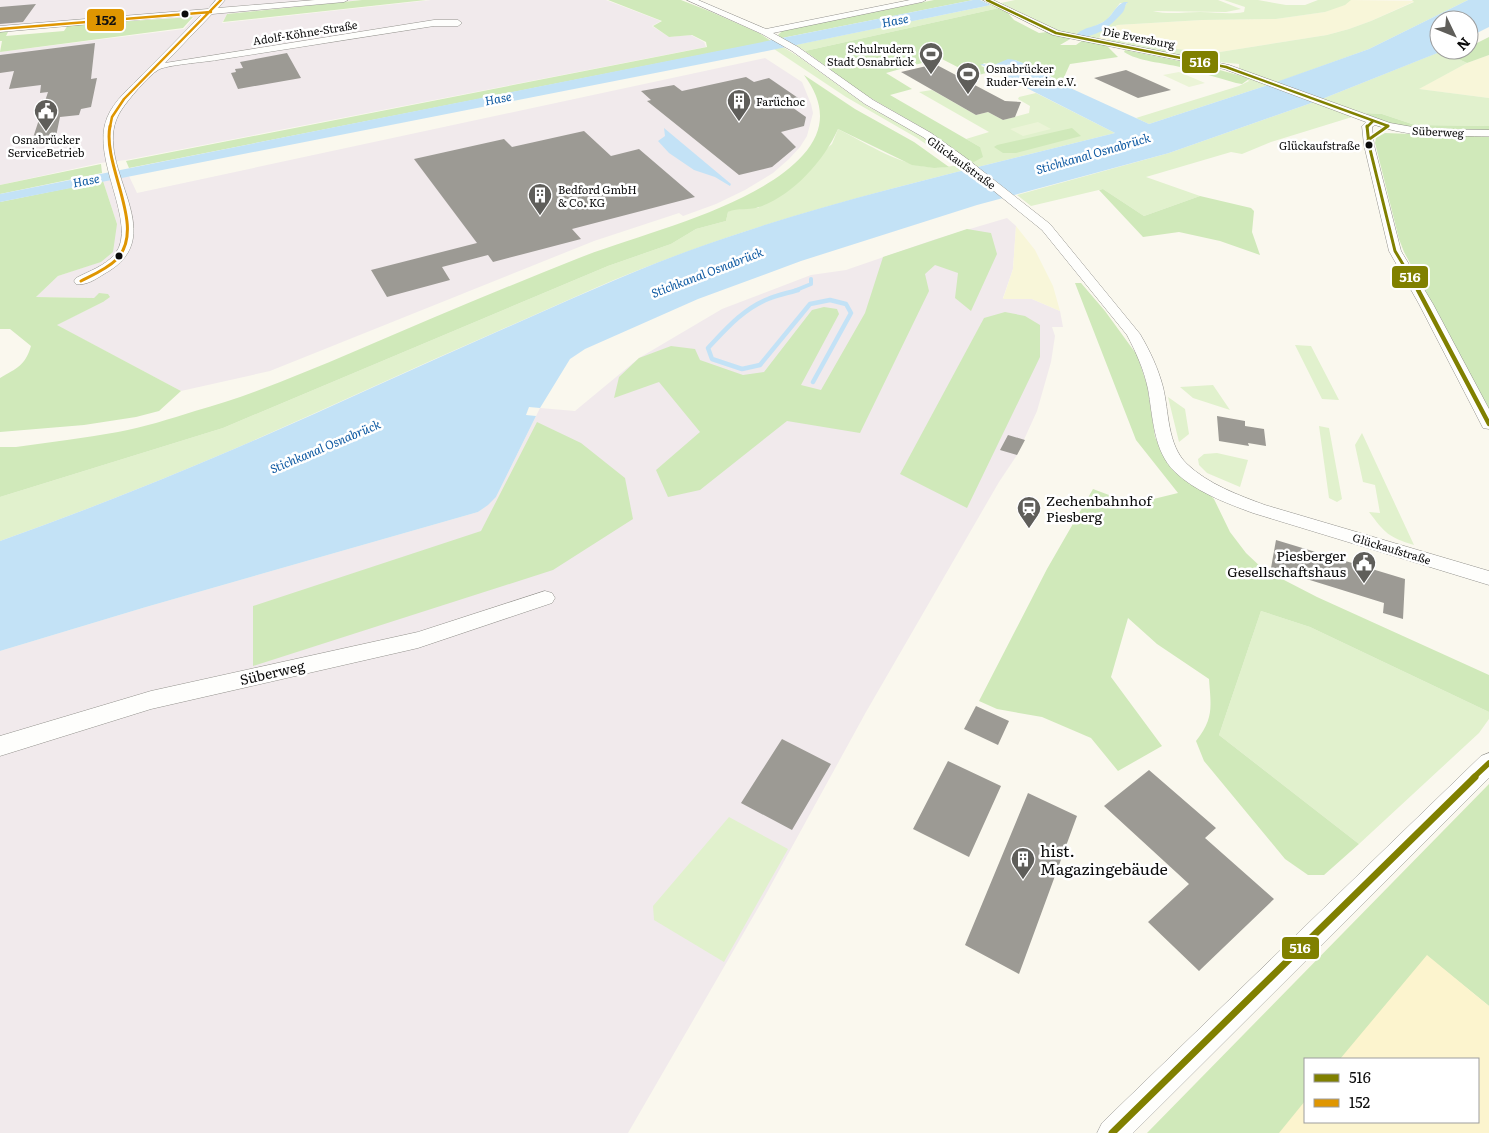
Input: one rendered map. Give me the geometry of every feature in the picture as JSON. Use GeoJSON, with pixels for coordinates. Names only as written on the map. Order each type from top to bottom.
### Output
{"type":"FeatureCollection","features":[{"type":"Feature","properties":{"kind":"street"},"geometry":{"type":"LineString","coordinates":[[81,281],[112,264],[122,255],[127,242],[127,221],[112,167],[108,136],[111,119],[130,94],[221,0]]}},
{"type":"Feature","properties":{"kind":"street"},"geometry":{"type":"LineString","coordinates":[[0,30],[344,0]]}},
{"type":"Feature","properties":{"kind":"street","name":"Glückaufstraße"},"geometry":{"type":"LineString","coordinates":[[691,0],[765,32],[795,49],[868,102],[926,135],[1024,208],[1061,243],[1133,334],[1144,354],[1155,387],[1164,436],[1170,452],[1180,467],[1211,490],[1259,508],[1489,578]]}},
{"type":"Feature","properties":{"kind":"street"},"geometry":{"type":"LineString","coordinates":[[765,32],[922,0]]}},
{"type":"Feature","properties":{"kind":"street","name":"Die Eversburg"},"geometry":{"type":"LineString","coordinates":[[987,0],[1045,29],[1065,36],[1226,67],[1373,121]]}},
{"type":"Feature","properties":{"kind":"street"},"geometry":{"type":"LineString","coordinates":[[854,3],[870,10]]}},
{"type":"Feature","properties":{"kind":"street","name":"Adolf-Köhne-Straße"},"geometry":{"type":"LineString","coordinates":[[156,67],[434,23],[458,23]]}},
{"type":"Feature","properties":{"kind":"street"},"geometry":{"type":"LineString","coordinates":[[1373,121],[1367,126],[1368,140],[1395,251],[1440,330],[1489,424]]}},
{"type":"Feature","properties":{"kind":"street","name":"Süberweg"},"geometry":{"type":"LineString","coordinates":[[1373,121],[1388,126],[1424,132],[1489,133]]}},
{"type":"Feature","properties":{"kind":"street"},"geometry":{"type":"LineString","coordinates":[[1368,140],[1388,126]]}},
{"type":"Feature","properties":{"kind":"street","name":"Süberweg"},"geometry":{"type":"LineString","coordinates":[[0,746],[151,700],[418,640],[545,598]]}},
{"type":"Feature","properties":{"kind":"street"},"geometry":{"type":"LineString","coordinates":[[1112,1133],[1489,763]]}},
{"type":"Feature","properties":{"kind":"shaded area"},"geometry":{"type":"Polygon","coordinates":[[[0,0],[359,0],[227,14],[222,23],[431,0],[606,0],[661,21],[652,26],[669,37],[691,35],[704,42],[706,47],[126,160],[100,163],[0,185],[0,52],[184,29],[194,17],[0,31],[0,0]]]}},
{"type":"Feature","properties":{"kind":"shaded area"},"geometry":{"type":"Polygon","coordinates":[[[1350,0],[1415,1],[1371,21],[1327,35],[1220,52],[1198,52],[1138,43],[1139,39],[1094,40],[1117,25],[1202,20],[1276,19],[1325,12],[1350,0]]]}},
{"type":"Feature","properties":{"kind":"shaded area"},"geometry":{"type":"Polygon","coordinates":[[[1489,55],[1489,98],[1418,89],[1467,63],[1489,55]]]}},
{"type":"Feature","properties":{"kind":"shaded area"},"geometry":{"type":"Polygon","coordinates":[[[765,58],[802,82],[813,113],[807,136],[800,147],[773,173],[745,190],[716,204],[683,216],[679,213],[594,241],[270,371],[181,391],[56,325],[103,302],[94,298],[36,297],[58,276],[100,262],[117,224],[103,181],[129,176],[137,193],[765,58]]]}},
{"type":"Feature","properties":{"kind":"shaded area"},"geometry":{"type":"Polygon","coordinates":[[[1007,218],[1016,226],[1013,269],[1003,298],[1032,299],[1060,311],[1063,327],[1052,327],[1055,336],[1051,362],[1037,411],[1017,455],[999,482],[866,712],[765,896],[628,1133],[0,1133],[0,651],[478,512],[496,497],[540,408],[575,411],[639,358],[722,309],[811,275],[846,270],[936,239],[1007,218]]]}},
{"type":"Feature","properties":{"kind":"shaded area"},"geometry":{"type":"Polygon","coordinates":[[[1016,226],[1035,250],[1053,286],[1060,311],[1032,299],[1003,299],[1013,269],[1016,226]]]}},
{"type":"Feature","properties":{"kind":"green space"},"geometry":{"type":"Polygon","coordinates":[[[362,0],[426,0],[223,22],[227,14],[362,0]]]}},
{"type":"Feature","properties":{"kind":"green space"},"geometry":{"type":"Polygon","coordinates":[[[608,0],[681,0],[759,33],[771,41],[129,168],[126,161],[707,47],[706,42],[692,35],[669,37],[653,26],[662,21],[608,0]]]}},
{"type":"Feature","properties":{"kind":"green space"},"geometry":{"type":"Polygon","coordinates":[[[934,0],[973,0],[782,38],[778,35],[783,30],[934,0]]]}},
{"type":"Feature","properties":{"kind":"green space"},"geometry":{"type":"Polygon","coordinates":[[[1015,0],[1218,0],[1241,9],[1226,12],[1153,11],[1171,13],[1238,13],[1244,12],[1245,7],[1224,0],[1258,0],[1286,5],[1305,5],[1318,0],[1351,0],[1345,5],[1325,12],[1276,19],[1202,20],[1117,25],[1096,40],[1086,38],[1116,19],[1127,3],[1120,3],[1107,20],[1075,36],[1060,32],[1001,3],[1015,0]]]}},
{"type":"Feature","properties":{"kind":"green space"},"geometry":{"type":"Polygon","coordinates":[[[1412,0],[1468,0],[1448,10],[1429,10],[1429,19],[1369,49],[1275,83],[1242,70],[1239,68],[1239,64],[1199,60],[1126,45],[1126,43],[1098,40],[1139,39],[1138,43],[1198,52],[1220,52],[1327,35],[1371,21],[1414,2],[1412,0]]]}},
{"type":"Feature","properties":{"kind":"green space"},"geometry":{"type":"Polygon","coordinates":[[[991,5],[999,8],[805,51],[795,45],[991,5]]]}},
{"type":"Feature","properties":{"kind":"green space"},"geometry":{"type":"Polygon","coordinates":[[[999,8],[1007,12],[1014,20],[1039,33],[1047,32],[1072,38],[1060,45],[1076,45],[1083,40],[1106,45],[1118,57],[1070,64],[1061,84],[1044,71],[1015,60],[994,65],[984,63],[981,66],[993,71],[975,76],[940,58],[886,73],[912,89],[890,95],[980,147],[983,157],[972,163],[933,134],[862,93],[805,51],[999,8]]]}},
{"type":"Feature","properties":{"kind":"green space"},"geometry":{"type":"Polygon","coordinates":[[[193,17],[183,28],[0,52],[2,41],[0,41],[0,31],[9,30],[6,36],[64,31],[68,25],[193,17]]]}},
{"type":"Feature","properties":{"kind":"green space"},"geometry":{"type":"Polygon","coordinates":[[[1489,37],[1489,55],[1479,59],[1479,42],[1489,37]]]}},
{"type":"Feature","properties":{"kind":"green space"},"geometry":{"type":"Polygon","coordinates":[[[783,47],[867,106],[922,136],[962,164],[972,163],[980,147],[966,139],[989,132],[919,92],[932,90],[976,115],[988,112],[1003,120],[1029,113],[1030,106],[1018,99],[1019,97],[1036,93],[1115,133],[847,201],[741,233],[664,260],[430,361],[267,435],[147,485],[0,541],[0,497],[223,428],[608,266],[671,244],[696,229],[726,221],[728,212],[733,209],[758,208],[832,144],[838,129],[880,151],[910,163],[925,167],[957,165],[917,138],[846,97],[774,49],[783,47]]]}},
{"type":"Feature","properties":{"kind":"green space"},"geometry":{"type":"Polygon","coordinates":[[[1125,50],[1209,67],[1249,79],[1242,84],[1236,83],[1180,67],[1136,58],[1124,52],[1125,50]]]}},
{"type":"Feature","properties":{"kind":"green space"},"geometry":{"type":"Polygon","coordinates":[[[1429,56],[1429,60],[1461,60],[1467,63],[1419,89],[1489,98],[1489,126],[1415,125],[1382,114],[1365,113],[1271,142],[1242,154],[1231,152],[1146,177],[1200,196],[1144,216],[1103,189],[1031,206],[1017,195],[1169,153],[1317,101],[1429,56]]]}},
{"type":"Feature","properties":{"kind":"green space"},"geometry":{"type":"Polygon","coordinates":[[[1461,60],[1475,60],[1467,63],[1461,60]]]}},
{"type":"Feature","properties":{"kind":"green space"},"geometry":{"type":"Polygon","coordinates":[[[1179,72],[1205,83],[1189,87],[1163,75],[1179,72]]]}},
{"type":"Feature","properties":{"kind":"green space"},"geometry":{"type":"Polygon","coordinates":[[[804,75],[855,109],[914,142],[949,167],[934,168],[912,165],[838,129],[816,165],[806,176],[783,195],[771,202],[755,208],[728,212],[726,221],[696,229],[671,244],[608,266],[223,428],[0,497],[0,447],[16,447],[118,432],[157,423],[235,399],[579,258],[698,217],[757,190],[782,174],[803,155],[816,135],[820,115],[819,105],[811,85],[804,75]]]}},
{"type":"Feature","properties":{"kind":"green space"},"geometry":{"type":"Polygon","coordinates":[[[1245,77],[1268,85],[1149,124],[1136,118],[1239,86],[1249,81],[1245,77]]]}},
{"type":"Feature","properties":{"kind":"green space"},"geometry":{"type":"Polygon","coordinates":[[[1365,113],[1382,114],[1415,125],[1489,126],[1489,131],[1442,131],[1410,128],[1379,120],[1365,113]]]}},
{"type":"Feature","properties":{"kind":"green space"},"geometry":{"type":"Polygon","coordinates":[[[1038,122],[1051,129],[1023,136],[1010,129],[1038,122]]]}},
{"type":"Feature","properties":{"kind":"green space"},"geometry":{"type":"Polygon","coordinates":[[[1072,128],[1081,136],[1016,153],[1003,153],[994,147],[997,145],[1072,128]]]}},
{"type":"Feature","properties":{"kind":"green space"},"geometry":{"type":"Polygon","coordinates":[[[1385,133],[1489,137],[1489,409],[1404,252],[1399,239],[1375,143],[1376,138],[1385,133]]]}},
{"type":"Feature","properties":{"kind":"green space"},"geometry":{"type":"Polygon","coordinates":[[[101,164],[102,173],[0,194],[0,185],[101,164]]]}},
{"type":"Feature","properties":{"kind":"green space"},"geometry":{"type":"Polygon","coordinates":[[[103,181],[117,224],[113,252],[101,262],[58,276],[36,297],[94,298],[99,293],[108,294],[110,297],[103,302],[57,325],[181,391],[159,411],[136,417],[84,425],[0,432],[0,378],[16,369],[23,362],[31,346],[10,329],[0,329],[0,202],[103,181]]]}},
{"type":"Feature","properties":{"kind":"green space"},"geometry":{"type":"Polygon","coordinates":[[[1103,189],[1144,216],[1200,196],[1251,208],[1254,211],[1252,232],[1260,255],[1220,241],[1179,232],[1143,237],[1099,190],[1103,189]]]}},
{"type":"Feature","properties":{"kind":"green space"},"geometry":{"type":"Polygon","coordinates":[[[967,229],[991,233],[997,254],[971,311],[955,298],[958,273],[935,265],[925,274],[929,291],[860,433],[787,421],[700,490],[668,497],[656,470],[700,432],[659,382],[614,398],[619,377],[639,358],[671,346],[695,349],[700,360],[743,375],[764,372],[812,310],[824,307],[837,309],[839,314],[801,385],[821,390],[865,313],[883,257],[967,229]]]}},
{"type":"Feature","properties":{"kind":"green space"},"geometry":{"type":"Polygon","coordinates":[[[1075,283],[1081,283],[1105,311],[1137,355],[1147,385],[1155,437],[1161,450],[1214,499],[1230,532],[1246,553],[1263,569],[1317,597],[1489,675],[1489,712],[1310,627],[1261,611],[1219,735],[1359,844],[1324,875],[1308,875],[1285,859],[1204,761],[1196,741],[1209,719],[1209,679],[1157,644],[1128,618],[1111,677],[1162,746],[1118,771],[1091,738],[1042,717],[997,709],[979,701],[1047,569],[1093,489],[1133,504],[1178,493],[1136,440],[1075,283]]]}},
{"type":"Feature","properties":{"kind":"green space"},"geometry":{"type":"Polygon","coordinates":[[[1005,312],[1025,316],[1040,325],[1040,357],[967,508],[900,474],[984,318],[1005,312]]]}},
{"type":"Feature","properties":{"kind":"green space"},"geometry":{"type":"Polygon","coordinates":[[[1295,345],[1311,346],[1339,400],[1322,399],[1295,345]]]}},
{"type":"Feature","properties":{"kind":"green space"},"geometry":{"type":"Polygon","coordinates":[[[1213,385],[1230,410],[1193,398],[1180,387],[1213,385]]]}},
{"type":"Feature","properties":{"kind":"green space"},"geometry":{"type":"Polygon","coordinates":[[[1168,397],[1185,409],[1189,434],[1179,442],[1168,397]]]}},
{"type":"Feature","properties":{"kind":"green space"},"geometry":{"type":"Polygon","coordinates":[[[537,422],[581,443],[625,478],[633,519],[553,570],[253,666],[253,606],[481,531],[537,422]]]}},
{"type":"Feature","properties":{"kind":"green space"},"geometry":{"type":"Polygon","coordinates":[[[1319,426],[1329,428],[1342,499],[1337,502],[1329,498],[1319,426]]]}},
{"type":"Feature","properties":{"kind":"green space"},"geometry":{"type":"Polygon","coordinates":[[[1362,433],[1414,545],[1393,537],[1379,525],[1369,512],[1380,513],[1375,485],[1363,482],[1355,445],[1362,433]]]}},
{"type":"Feature","properties":{"kind":"green space"},"geometry":{"type":"Polygon","coordinates":[[[1217,453],[1248,460],[1240,487],[1207,473],[1199,465],[1198,459],[1204,454],[1217,453]]]}},
{"type":"Feature","properties":{"kind":"green space"},"geometry":{"type":"Polygon","coordinates":[[[1261,611],[1310,627],[1489,712],[1489,719],[1479,733],[1359,844],[1219,735],[1261,611]]]}},
{"type":"Feature","properties":{"kind":"green space"},"geometry":{"type":"Polygon","coordinates":[[[1489,784],[1489,1006],[1427,956],[1342,1058],[1304,1058],[1304,1104],[1280,1133],[1147,1133],[1489,784]]]}},
{"type":"Feature","properties":{"kind":"green space"},"geometry":{"type":"Polygon","coordinates":[[[729,817],[788,849],[724,962],[654,920],[653,906],[729,817]]]}},
{"type":"Feature","properties":{"kind":"sand"},"geometry":{"type":"Polygon","coordinates":[[[1427,955],[1489,1006],[1489,1133],[1279,1133],[1304,1102],[1304,1123],[1479,1123],[1479,1058],[1341,1058],[1427,955]]]}},
{"type":"Feature","properties":{"kind":"water","name":"Hase"},"geometry":{"type":"Polygon","coordinates":[[[980,0],[991,5],[0,202],[0,194],[980,0]]]}},
{"type":"Feature","properties":{"kind":"water"},"geometry":{"type":"Polygon","coordinates":[[[1468,0],[1489,0],[1489,27],[1479,32],[1479,10],[1448,10],[1468,0]]]}},
{"type":"Feature","properties":{"kind":"water"},"geometry":{"type":"Polygon","coordinates":[[[1124,2],[1128,2],[1123,12],[1108,27],[1089,36],[1075,36],[1082,30],[1103,22],[1124,2]]]}},
{"type":"Feature","properties":{"kind":"water","name":"Stichkanal Osnabrück"},"geometry":{"type":"Polygon","coordinates":[[[1429,19],[1429,56],[1317,101],[1169,153],[977,205],[801,261],[698,299],[585,349],[570,359],[540,408],[529,407],[526,415],[536,416],[496,497],[478,512],[0,651],[0,541],[205,461],[594,289],[688,251],[793,216],[846,201],[1115,133],[980,64],[994,65],[1008,59],[1015,60],[1044,71],[1055,81],[1149,124],[1369,49],[1429,19]]]}},
{"type":"Feature","properties":{"kind":"water"},"geometry":{"type":"Polygon","coordinates":[[[664,128],[731,184],[730,186],[715,177],[694,170],[669,153],[658,141],[665,136],[664,128]]]}},
{"type":"Feature","properties":{"kind":"building"},"geometry":{"type":"Polygon","coordinates":[[[36,4],[23,22],[0,24],[0,7],[36,4]]]}},
{"type":"Feature","properties":{"kind":"building"},"geometry":{"type":"Polygon","coordinates":[[[95,43],[91,79],[97,78],[91,107],[81,109],[79,115],[60,117],[55,141],[31,144],[48,92],[40,93],[41,85],[9,89],[14,71],[0,73],[0,55],[95,43]]]}},
{"type":"Feature","properties":{"kind":"building"},"geometry":{"type":"Polygon","coordinates":[[[287,53],[301,78],[238,89],[231,73],[236,72],[235,69],[243,68],[240,62],[287,53]]]}},
{"type":"Feature","properties":{"kind":"building","name":"Osnabrücker Ruder-Verein e.V."},"geometry":{"type":"Polygon","coordinates":[[[935,64],[1005,101],[1021,102],[1015,117],[1003,120],[988,112],[976,115],[901,72],[935,64]]]}},
{"type":"Feature","properties":{"kind":"building"},"geometry":{"type":"Polygon","coordinates":[[[1126,70],[1171,90],[1138,98],[1094,78],[1126,70]]]}},
{"type":"Feature","properties":{"kind":"building","name":"Farüchoc"},"geometry":{"type":"Polygon","coordinates":[[[746,77],[754,82],[769,78],[801,100],[786,103],[806,117],[804,126],[781,132],[796,147],[772,167],[739,175],[647,101],[651,100],[641,91],[674,85],[682,91],[746,77]]]}},
{"type":"Feature","properties":{"kind":"building","name":"Bedford GmbH & Co. KG"},"geometry":{"type":"Polygon","coordinates":[[[584,131],[611,156],[639,149],[695,197],[572,229],[581,239],[493,262],[488,255],[442,267],[450,280],[387,297],[371,270],[477,243],[414,159],[504,139],[512,147],[584,131]]]}},
{"type":"Feature","properties":{"kind":"building"},"geometry":{"type":"Polygon","coordinates":[[[1217,416],[1245,421],[1245,426],[1264,429],[1266,446],[1248,443],[1249,446],[1219,441],[1217,416]]]}},
{"type":"Feature","properties":{"kind":"building"},"geometry":{"type":"Polygon","coordinates":[[[1008,435],[1025,440],[1017,455],[1000,450],[1008,435]]]}},
{"type":"Feature","properties":{"kind":"building","name":"Piesberger Gesellschaftshaus"},"geometry":{"type":"Polygon","coordinates":[[[1276,540],[1405,579],[1403,619],[1383,613],[1384,603],[1271,568],[1276,540]]]}},
{"type":"Feature","properties":{"kind":"building"},"geometry":{"type":"Polygon","coordinates":[[[976,706],[1009,721],[998,745],[964,729],[976,706]]]}},
{"type":"Feature","properties":{"kind":"building"},"geometry":{"type":"Polygon","coordinates":[[[782,739],[831,764],[792,830],[741,803],[782,739]]]}},
{"type":"Feature","properties":{"kind":"building"},"geometry":{"type":"Polygon","coordinates":[[[948,761],[1001,786],[969,857],[913,829],[948,761]]]}},
{"type":"Feature","properties":{"kind":"building"},"geometry":{"type":"Polygon","coordinates":[[[1149,770],[1216,828],[1205,838],[1274,899],[1199,971],[1148,922],[1189,884],[1104,806],[1149,770]]]}},
{"type":"Feature","properties":{"kind":"building","name":"hist. Magazingebäude"},"geometry":{"type":"Polygon","coordinates":[[[1028,793],[1077,816],[1019,974],[965,945],[1028,793]]]}},
{"type":"Feature","properties":{"kind":"waterway"},"geometry":{"type":"LineString","coordinates":[[794,291],[811,284],[811,279]]}},
{"type":"Feature","properties":{"kind":"waterway"},"geometry":{"type":"LineString","coordinates":[[798,290],[771,298],[751,308],[735,320],[708,348],[712,359],[742,369],[760,365],[810,304],[830,300],[846,304],[851,313],[813,382]]}},
{"type":"Feature","properties":{"kind":"transit line","name":"152"},"geometry":{"type":"LineString","coordinates":[[81,281],[115,261],[126,243],[128,227],[125,209],[110,153],[109,134],[112,117],[119,105],[129,94],[221,0]]}},
{"type":"Feature","properties":{"kind":"transit line","name":"516"},"geometry":{"type":"LineString","coordinates":[[987,0],[1056,33],[1226,67],[1388,126],[1368,140]]}},
{"type":"Feature","properties":{"kind":"transit line","name":"152"},"geometry":{"type":"LineString","coordinates":[[0,29],[211,12]]}},
{"type":"Feature","properties":{"kind":"transit line","name":"516"},"geometry":{"type":"LineString","coordinates":[[1373,121],[1367,126],[1369,145],[1395,251],[1426,304],[1489,424]]}},
{"type":"Feature","properties":{"kind":"transit line","name":"516"},"geometry":{"type":"LineString","coordinates":[[1112,1133],[1489,763]]}},
{"type":"Feature","properties":{"kind":"place","name":"Schulrudern Stadt Osnabrück"},"geometry":{"type":"Point","coordinates":[931,75]}},
{"type":"Feature","properties":{"kind":"place","name":"Osnabrücker Ruder-Verein e.V."},"geometry":{"type":"Point","coordinates":[968,95]}},
{"type":"Feature","properties":{"kind":"place","name":"Farüchoc"},"geometry":{"type":"Point","coordinates":[739,122]}},
{"type":"Feature","properties":{"kind":"place","name":"Osnabrücker ServiceBetrieb"},"geometry":{"type":"Point","coordinates":[46,132]}},
{"type":"Feature","properties":{"kind":"place","name":"Glückaufstraße"},"geometry":{"type":"Point","coordinates":[1369,145]}},
{"type":"Feature","properties":{"kind":"place","name":"Bedford GmbH & Co. KG"},"geometry":{"type":"Point","coordinates":[540,216]}},
{"type":"Feature","properties":{"kind":"place","name":"Zechenbahnhof Piesberg"},"geometry":{"type":"Point","coordinates":[1029,529]}},
{"type":"Feature","properties":{"kind":"place","name":"Piesberger Gesellschaftshaus"},"geometry":{"type":"Point","coordinates":[1364,584]}},
{"type":"Feature","properties":{"kind":"place","name":"hist. Magazingebäude"},"geometry":{"type":"Point","coordinates":[1023,880]}}]}
